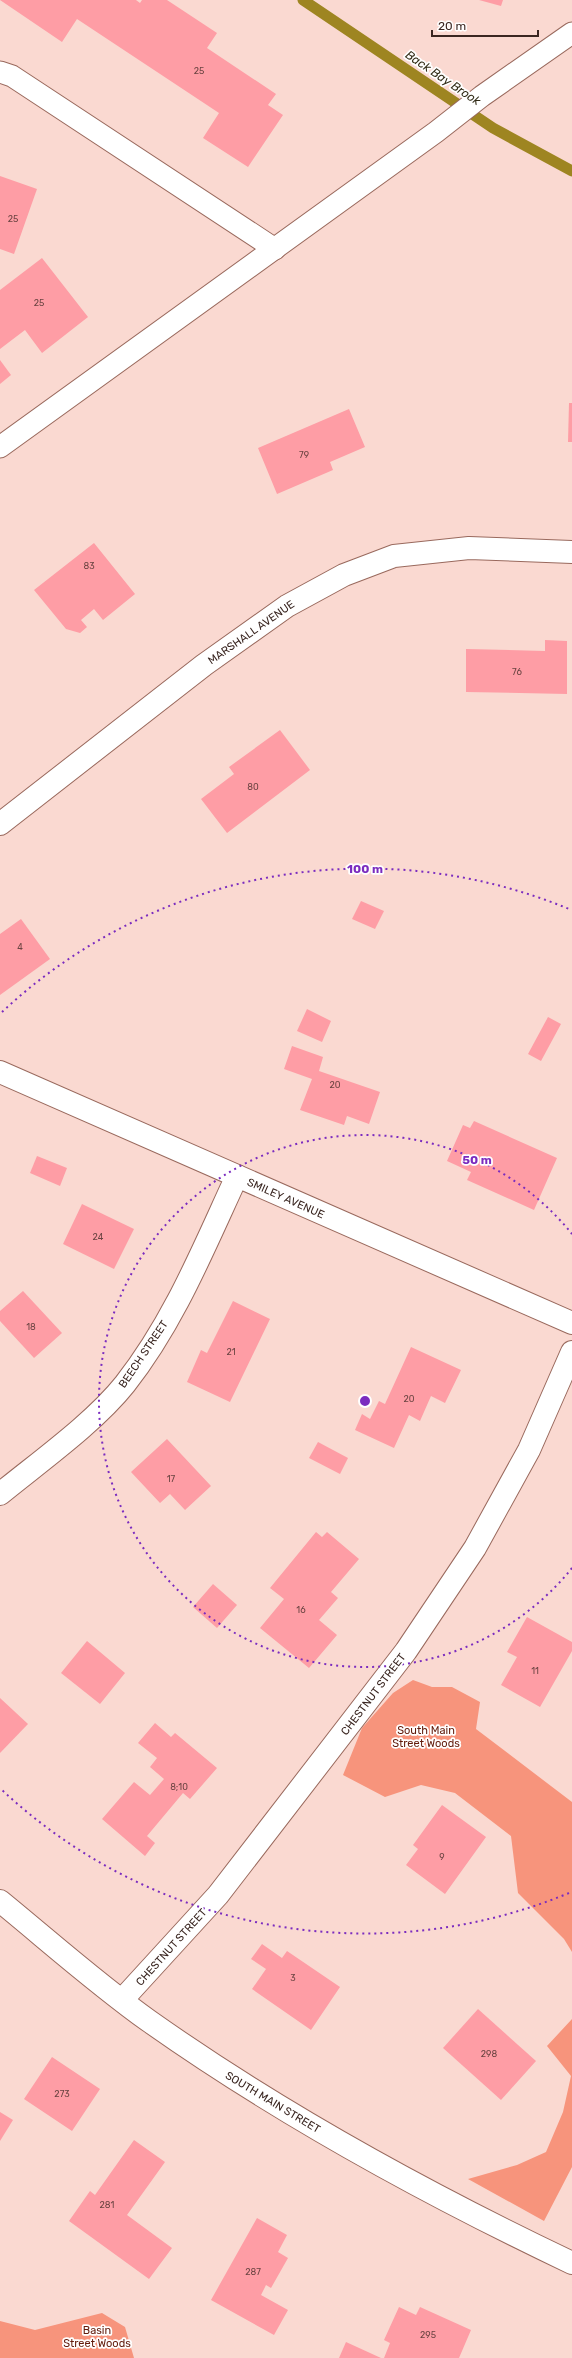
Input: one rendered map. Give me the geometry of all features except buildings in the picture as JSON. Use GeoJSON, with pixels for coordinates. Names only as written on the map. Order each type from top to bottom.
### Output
{"type":"FeatureCollection","features":[{"type":"Feature","properties":{"kind":"street","name":"MARSHALL AVENUE"},"geometry":{"type":"LineString","coordinates":[[0,824],[204,665],[287,606],[344,575],[394,556],[469,548],[572,552]]}},
{"type":"Feature","properties":{"kind":"street","name":"SMILEY AVENUE"},"geometry":{"type":"LineString","coordinates":[[0,1072],[572,1323]]}},
{"type":"Feature","properties":{"kind":"street","name":"BEECH STREET"},"geometry":{"type":"LineString","coordinates":[[0,1494],[98,1412],[125,1384],[181,1295],[237,1176]]}},
{"type":"Feature","properties":{"kind":"street","name":"CHESTNUT STREET"},"geometry":{"type":"LineString","coordinates":[[122,2000],[218,1895],[406,1651],[478,1542],[529,1450],[572,1352]]}},
{"type":"Feature","properties":{"kind":"street","name":"SOUTH MAIN STREET"},"geometry":{"type":"LineString","coordinates":[[0,1901],[122,2000],[222,2072],[302,2121],[434,2194],[572,2263]]}},
{"type":"Feature","properties":{"kind":"lane"},"geometry":{"type":"LineString","coordinates":[[0,448],[436,132],[482,96],[572,33]]}},
{"type":"Feature","properties":{"kind":"lane"},"geometry":{"type":"LineString","coordinates":[[0,72],[12,76],[275,249]]}},
{"type":"Feature","properties":{"kind":"green space","name":"South Main Street Woods"},"geometry":{"type":"Polygon","coordinates":[[[413,1680],[432,1687],[452,1687],[480,1702],[476,1729],[572,1802],[572,1952],[564,1939],[518,1893],[511,1836],[455,1793],[421,1785],[385,1797],[343,1775],[362,1728],[393,1693],[413,1680]]]}},
{"type":"Feature","properties":{"kind":"green space"},"geometry":{"type":"Polygon","coordinates":[[[572,2019],[572,2167],[544,2221],[468,2179],[517,2165],[546,2152],[563,2112],[571,2076],[547,2046],[572,2019]]]}},
{"type":"Feature","properties":{"kind":"green space","name":"Basin Street Woods"},"geometry":{"type":"Polygon","coordinates":[[[102,2313],[125,2327],[134,2358],[0,2358],[0,2321],[35,2330],[102,2313]]]}},
{"type":"Feature","properties":{"kind":"waterway","name":"Back Bay Brook"},"geometry":{"type":"LineString","coordinates":[[303,0],[493,128],[572,171]]}}]}
